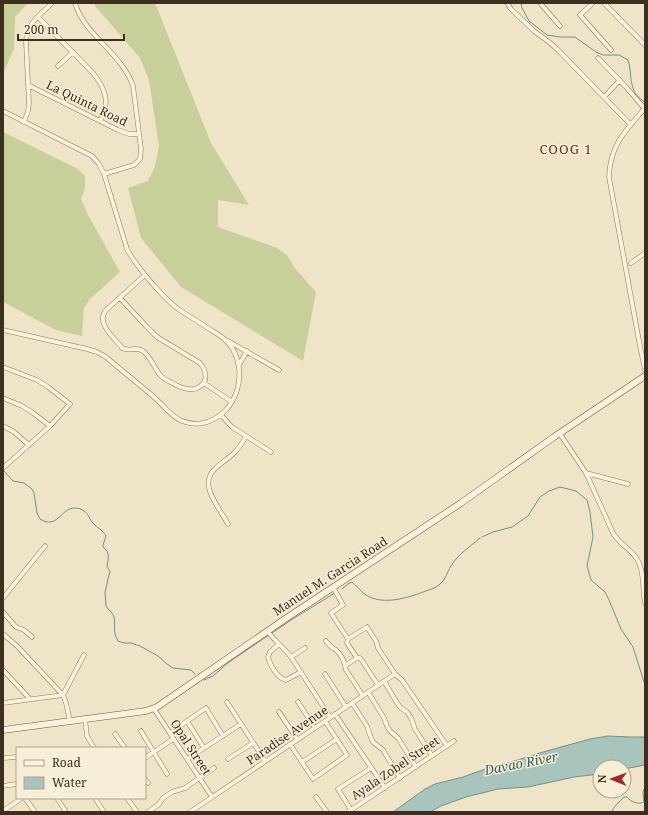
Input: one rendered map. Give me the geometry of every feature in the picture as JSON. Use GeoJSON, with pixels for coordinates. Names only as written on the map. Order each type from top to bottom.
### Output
{"type":"FeatureCollection","features":[{"type":"Feature","properties":{"kind":"main road","name":"Manuel M. Garcia Road"},"geometry":{"type":"LineString","coordinates":[[3,730],[154,709],[333,587],[461,503],[645,376]]}},
{"type":"Feature","properties":{"kind":"street"},"geometry":{"type":"LineString","coordinates":[[24,122],[28,107],[26,35],[28,28],[52,3]]}},
{"type":"Feature","properties":{"kind":"street"},"geometry":{"type":"LineString","coordinates":[[75,3],[80,17],[118,61],[130,78],[133,86],[141,149],[140,159],[134,165],[104,174]]}},
{"type":"Feature","properties":{"kind":"street"},"geometry":{"type":"LineString","coordinates":[[507,3],[511,9],[534,31],[549,42],[630,125]]}},
{"type":"Feature","properties":{"kind":"street"},"geometry":{"type":"LineString","coordinates":[[540,3],[560,26]]}},
{"type":"Feature","properties":{"kind":"street"},"geometry":{"type":"LineString","coordinates":[[593,3],[580,15],[611,50]]}},
{"type":"Feature","properties":{"kind":"street"},"geometry":{"type":"LineString","coordinates":[[604,3],[645,45]]}},
{"type":"Feature","properties":{"kind":"street"},"geometry":{"type":"LineString","coordinates":[[38,17],[73,52],[98,80],[103,89],[106,107],[105,113],[100,121]]}},
{"type":"Feature","properties":{"kind":"street"},"geometry":{"type":"LineString","coordinates":[[58,66],[73,52]]}},
{"type":"Feature","properties":{"kind":"street"},"geometry":{"type":"LineString","coordinates":[[598,58],[645,108],[630,125],[614,149],[610,163],[609,177],[645,370]]}},
{"type":"Feature","properties":{"kind":"street"},"geometry":{"type":"LineString","coordinates":[[604,97],[620,80]]}},
{"type":"Feature","properties":{"kind":"street","name":"La Quinta Road"},"geometry":{"type":"LineString","coordinates":[[28,85],[123,132],[129,134],[139,134]]}},
{"type":"Feature","properties":{"kind":"street"},"geometry":{"type":"LineString","coordinates":[[3,111],[92,156],[99,164],[104,174],[130,256],[145,275],[177,308],[224,339],[279,370]]}},
{"type":"Feature","properties":{"kind":"street"},"geometry":{"type":"LineString","coordinates":[[631,263],[645,254]]}},
{"type":"Feature","properties":{"kind":"street"},"geometry":{"type":"LineString","coordinates":[[120,298],[157,337],[200,363],[206,373],[204,383],[195,389],[188,390],[162,377],[150,359],[141,350],[125,350],[122,348],[103,324],[102,316],[110,305],[145,275]]}},
{"type":"Feature","properties":{"kind":"street"},"geometry":{"type":"LineString","coordinates":[[3,330],[97,352],[106,357],[172,414],[179,419],[193,424],[204,423],[216,419],[232,402],[236,394],[239,384],[239,365],[236,356],[224,339]]}},
{"type":"Feature","properties":{"kind":"street"},"geometry":{"type":"LineString","coordinates":[[239,365],[247,351]]}},
{"type":"Feature","properties":{"kind":"street"},"geometry":{"type":"LineString","coordinates":[[3,367],[37,380],[70,404],[50,426],[3,468]]}},
{"type":"Feature","properties":{"kind":"street"},"geometry":{"type":"LineString","coordinates":[[204,383],[232,402]]}},
{"type":"Feature","properties":{"kind":"street"},"geometry":{"type":"LineString","coordinates":[[3,398],[33,412],[50,426]]}},
{"type":"Feature","properties":{"kind":"street"},"geometry":{"type":"LineString","coordinates":[[221,415],[232,427],[271,452]]}},
{"type":"Feature","properties":{"kind":"street"},"geometry":{"type":"LineString","coordinates":[[3,426],[14,432],[29,445]]}},
{"type":"Feature","properties":{"kind":"street"},"geometry":{"type":"LineString","coordinates":[[560,434],[586,473],[616,538],[635,556],[642,573],[645,603]]}},
{"type":"Feature","properties":{"kind":"street"},"geometry":{"type":"LineString","coordinates":[[228,524],[212,497],[208,483],[212,471],[234,453],[246,436]]}},
{"type":"Feature","properties":{"kind":"street"},"geometry":{"type":"LineString","coordinates":[[586,473],[628,484]]}},
{"type":"Feature","properties":{"kind":"street"},"geometry":{"type":"LineString","coordinates":[[3,598],[45,546]]}},
{"type":"Feature","properties":{"kind":"street"},"geometry":{"type":"LineString","coordinates":[[333,587],[343,605],[331,613],[348,639],[347,643],[357,658],[361,659],[378,685]]}},
{"type":"Feature","properties":{"kind":"street"},"geometry":{"type":"LineString","coordinates":[[3,612],[16,626],[24,630],[32,637]]}},
{"type":"Feature","properties":{"kind":"street"},"geometry":{"type":"LineString","coordinates":[[348,639],[366,627],[395,674],[402,680],[446,746]]}},
{"type":"Feature","properties":{"kind":"street"},"geometry":{"type":"LineString","coordinates":[[268,631],[292,657],[330,717]]}},
{"type":"Feature","properties":{"kind":"street"},"geometry":{"type":"LineString","coordinates":[[3,634],[17,646],[63,695],[70,721]]}},
{"type":"Feature","properties":{"kind":"street"},"geometry":{"type":"LineString","coordinates":[[326,641],[337,652],[346,665],[346,670],[363,696]]}},
{"type":"Feature","properties":{"kind":"street"},"geometry":{"type":"LineString","coordinates":[[279,644],[270,652],[268,657],[277,674],[286,680],[301,672]]}},
{"type":"Feature","properties":{"kind":"street"},"geometry":{"type":"LineString","coordinates":[[292,657],[304,648]]}},
{"type":"Feature","properties":{"kind":"street"},"geometry":{"type":"LineString","coordinates":[[63,695],[84,655]]}},
{"type":"Feature","properties":{"kind":"street"},"geometry":{"type":"LineString","coordinates":[[346,665],[357,658]]}},
{"type":"Feature","properties":{"kind":"street"},"geometry":{"type":"LineString","coordinates":[[3,670],[30,699]]}},
{"type":"Feature","properties":{"kind":"street"},"geometry":{"type":"LineString","coordinates":[[325,674],[346,706]]}},
{"type":"Feature","properties":{"kind":"street","name":"Paradise Avenue"},"geometry":{"type":"LineString","coordinates":[[192,812],[395,674]]}},
{"type":"Feature","properties":{"kind":"street"},"geometry":{"type":"LineString","coordinates":[[384,682],[398,705],[407,712],[415,729],[432,756]]}},
{"type":"Feature","properties":{"kind":"street"},"geometry":{"type":"LineString","coordinates":[[368,692],[390,731],[398,738],[416,767]]}},
{"type":"Feature","properties":{"kind":"street"},"geometry":{"type":"LineString","coordinates":[[3,703],[63,695]]}},
{"type":"Feature","properties":{"kind":"street"},"geometry":{"type":"LineString","coordinates":[[227,702],[265,761]]}},
{"type":"Feature","properties":{"kind":"street"},"geometry":{"type":"LineString","coordinates":[[298,702],[315,728]]}},
{"type":"Feature","properties":{"kind":"street"},"geometry":{"type":"LineString","coordinates":[[352,703],[367,726],[374,742],[383,750],[400,778]]}},
{"type":"Feature","properties":{"kind":"street"},"geometry":{"type":"LineString","coordinates":[[170,733],[206,708],[223,736]]}},
{"type":"Feature","properties":{"kind":"street","name":"Opal Street"},"geometry":{"type":"LineString","coordinates":[[154,709],[212,797]]}},
{"type":"Feature","properties":{"kind":"street"},"geometry":{"type":"LineString","coordinates":[[279,712],[297,740]]}},
{"type":"Feature","properties":{"kind":"street"},"geometry":{"type":"LineString","coordinates":[[335,714],[385,788]]}},
{"type":"Feature","properties":{"kind":"street"},"geometry":{"type":"LineString","coordinates":[[85,719],[87,736],[93,747]]}},
{"type":"Feature","properties":{"kind":"street"},"geometry":{"type":"LineString","coordinates":[[187,721],[204,748]]}},
{"type":"Feature","properties":{"kind":"street"},"geometry":{"type":"LineString","coordinates":[[290,744],[313,779],[347,755],[325,721]]}},
{"type":"Feature","properties":{"kind":"street"},"geometry":{"type":"LineString","coordinates":[[187,759],[241,724]]}},
{"type":"Feature","properties":{"kind":"street"},"geometry":{"type":"LineString","coordinates":[[141,731],[167,774]]}},
{"type":"Feature","properties":{"kind":"street"},"geometry":{"type":"LineString","coordinates":[[116,734],[124,747]]}},
{"type":"Feature","properties":{"kind":"street"},"geometry":{"type":"LineString","coordinates":[[146,757],[173,739]]}},
{"type":"Feature","properties":{"kind":"street"},"geometry":{"type":"LineString","coordinates":[[302,762],[337,739]]}},
{"type":"Feature","properties":{"kind":"street","name":"Ayala Zobel Street"},"geometry":{"type":"LineString","coordinates":[[350,811],[454,741]]}},
{"type":"Feature","properties":{"kind":"street"},"geometry":{"type":"LineString","coordinates":[[228,759],[253,743]]}},
{"type":"Feature","properties":{"kind":"street"},"geometry":{"type":"LineString","coordinates":[[3,758],[16,757]]}},
{"type":"Feature","properties":{"kind":"street"},"geometry":{"type":"LineString","coordinates":[[148,812],[172,792],[185,788],[214,768]]}},
{"type":"Feature","properties":{"kind":"street"},"geometry":{"type":"LineString","coordinates":[[350,811],[338,790],[371,768]]}},
{"type":"Feature","properties":{"kind":"street"},"geometry":{"type":"LineString","coordinates":[[3,786],[16,784]]}},
{"type":"Feature","properties":{"kind":"street"},"geometry":{"type":"LineString","coordinates":[[316,797],[326,812]]}},
{"type":"Feature","properties":{"kind":"street"},"geometry":{"type":"LineString","coordinates":[[3,810],[22,799]]}},
{"type":"Feature","properties":{"kind":"street"},"geometry":{"type":"LineString","coordinates":[[25,799],[34,812]]}},
{"type":"Feature","properties":{"kind":"street"},"geometry":{"type":"LineString","coordinates":[[58,799],[66,812]]}},
{"type":"Feature","properties":{"kind":"street"},"geometry":{"type":"LineString","coordinates":[[96,799],[104,812]]}},
{"type":"Feature","properties":{"kind":"street"},"geometry":{"type":"LineString","coordinates":[[128,799],[137,812]]}},
{"type":"Feature","properties":{"kind":"green space"},"geometry":{"type":"Polygon","coordinates":[[[3,3],[28,3],[15,17],[14,49],[5,69],[3,70],[3,3]]]}},
{"type":"Feature","properties":{"kind":"green space"},"geometry":{"type":"Polygon","coordinates":[[[95,3],[155,3],[211,143],[249,205],[218,200],[218,227],[277,248],[287,255],[294,267],[316,292],[303,361],[181,287],[141,238],[128,188],[148,181],[155,166],[159,146],[149,80],[140,58],[95,6],[95,3]]]}},
{"type":"Feature","properties":{"kind":"green space"},"geometry":{"type":"Polygon","coordinates":[[[3,132],[78,169],[85,176],[85,189],[81,199],[88,215],[120,272],[90,299],[84,308],[82,336],[56,330],[3,302],[3,132]]]}},
{"type":"Feature","properties":{"kind":"water","name":"Davao River"},"geometry":{"type":"Polygon","coordinates":[[[608,736],[645,737],[645,765],[632,767],[632,759],[592,759],[592,775],[574,777],[528,787],[498,789],[466,797],[441,806],[430,812],[393,812],[425,789],[435,784],[590,739],[608,736]]]}},
{"type":"Feature","properties":{"kind":"waterway"},"geometry":{"type":"LineString","coordinates":[[521,3],[529,21],[547,35],[575,37],[596,52],[603,55],[619,55],[628,60],[633,89],[639,98],[645,102]]}},
{"type":"Feature","properties":{"kind":"waterway"},"geometry":{"type":"LineString","coordinates":[[4,471],[13,481],[24,483],[32,489],[37,513],[40,519],[46,522],[51,522],[66,511],[79,508],[86,512],[93,523],[106,536],[103,547],[106,549],[108,554],[107,567],[110,571],[105,592],[106,606],[112,612],[115,634],[118,641],[140,646],[158,656],[173,668],[191,670],[195,674]]}},
{"type":"Feature","properties":{"kind":"waterway"},"geometry":{"type":"LineString","coordinates":[[482,537],[493,532],[512,527],[528,516],[540,497],[549,491],[560,487],[576,491],[587,500],[593,537],[587,566],[591,580],[605,592],[621,629],[633,647],[645,685]]}},
{"type":"Feature","properties":{"kind":"waterway"},"geometry":{"type":"LineString","coordinates":[[342,589],[352,582],[369,597],[379,600],[392,600],[432,589],[442,582],[457,558],[480,538]]}},
{"type":"Feature","properties":{"kind":"waterway"},"geometry":{"type":"LineString","coordinates":[[272,633],[335,593]]}},
{"type":"Feature","properties":{"kind":"waterway"},"geometry":{"type":"LineString","coordinates":[[204,680],[213,676],[229,662],[269,635]]}},
{"type":"Feature","properties":{"kind":"waterway"},"geometry":{"type":"LineString","coordinates":[[611,812],[624,797],[627,797],[635,802],[644,802],[643,792],[645,789]]}},
{"type":"Feature","properties":{"kind":"district","name":"COOG 1"},"geometry":{"type":"Point","coordinates":[566,149]}}]}
